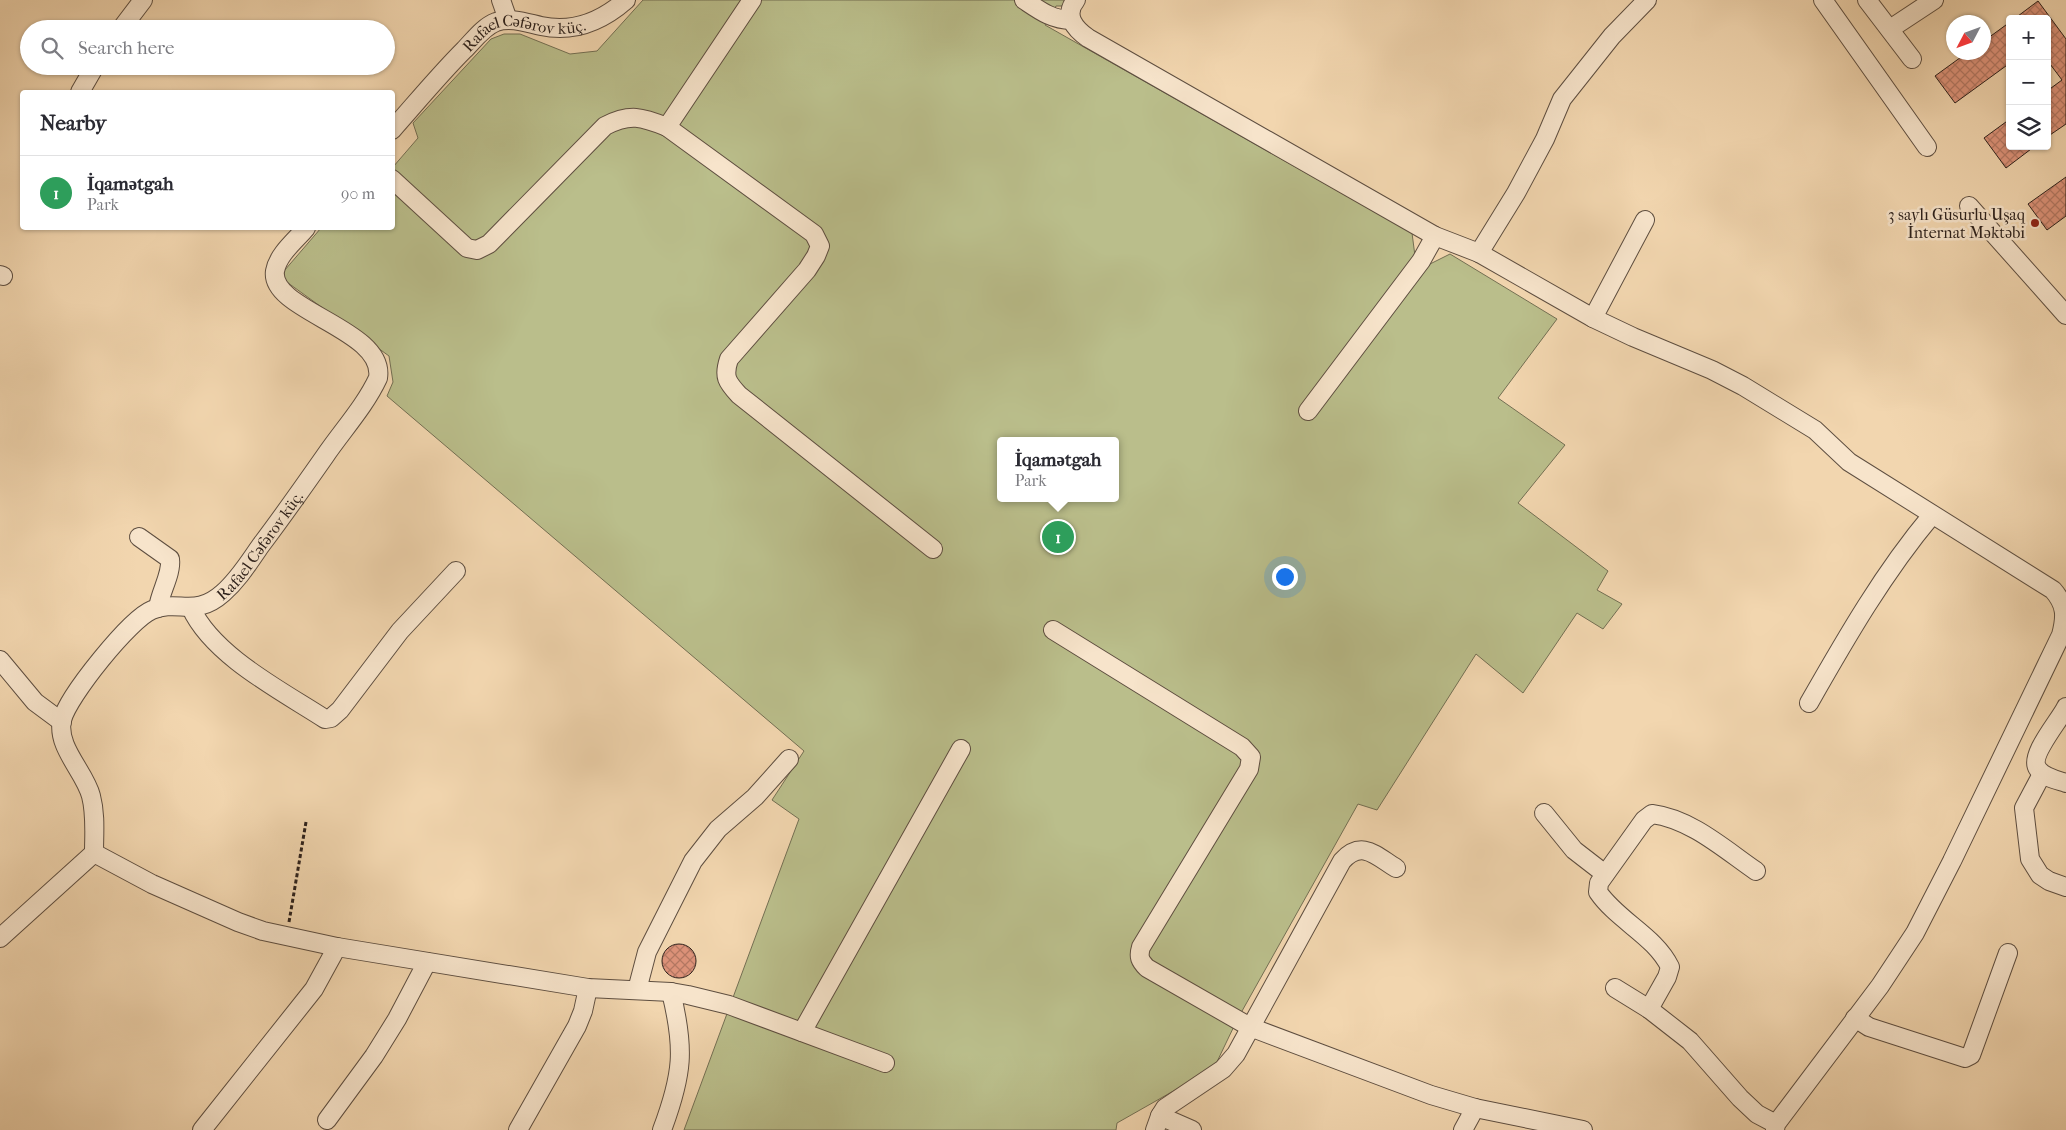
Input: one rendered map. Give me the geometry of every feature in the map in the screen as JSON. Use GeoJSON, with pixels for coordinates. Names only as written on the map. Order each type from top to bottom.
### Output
{"type":"FeatureCollection","features":[{"type":"Feature","properties":{"kind":"street"},"geometry":{"type":"LineString","coordinates":[[129,20],[143,0]]}},
{"type":"Feature","properties":{"kind":"street"},"geometry":{"type":"LineString","coordinates":[[501,0],[508,20]]}},
{"type":"Feature","properties":{"kind":"street","name":"Rafael Cəfərov küç."},"geometry":{"type":"LineString","coordinates":[[395,127],[480,34],[497,22],[508,20],[561,29],[603,17],[626,0]]}},
{"type":"Feature","properties":{"kind":"street"},"geometry":{"type":"LineString","coordinates":[[667,127],[752,0]]}},
{"type":"Feature","properties":{"kind":"street"},"geometry":{"type":"LineString","coordinates":[[1024,0],[1050,17],[1072,20]]}},
{"type":"Feature","properties":{"kind":"street"},"geometry":{"type":"LineString","coordinates":[[1076,0],[1071,8],[1072,20],[1074,26],[1088,38],[1435,236],[1479,253],[1593,318],[1633,338],[1712,370],[1743,386],[1804,423],[1849,462],[2053,590],[2061,600],[2066,622],[2057,644],[1926,911],[1897,962],[1776,1127],[1745,1104],[1690,1041],[1650,1009],[1615,988]]}},
{"type":"Feature","properties":{"kind":"street"},"geometry":{"type":"LineString","coordinates":[[1479,253],[1516,193],[1545,139],[1562,99],[1612,36],[1647,0]]}},
{"type":"Feature","properties":{"kind":"street"},"geometry":{"type":"LineString","coordinates":[[1823,0],[1927,147]]}},
{"type":"Feature","properties":{"kind":"street"},"geometry":{"type":"LineString","coordinates":[[1866,0],[1912,59]]}},
{"type":"Feature","properties":{"kind":"street"},"geometry":{"type":"LineString","coordinates":[[1890,29],[1934,0]]}},
{"type":"Feature","properties":{"kind":"street"},"geometry":{"type":"LineString","coordinates":[[81,90],[90,75]]}},
{"type":"Feature","properties":{"kind":"street"},"geometry":{"type":"LineString","coordinates":[[395,182],[467,248],[477,250],[490,244],[604,126],[619,118],[630,116],[647,119],[667,127],[814,234],[820,246],[807,270],[729,359],[725,372],[730,384],[739,395],[934,549]]}},
{"type":"Feature","properties":{"kind":"street"},"geometry":{"type":"LineString","coordinates":[[1969,206],[2066,315]]}},
{"type":"Feature","properties":{"kind":"street"},"geometry":{"type":"LineString","coordinates":[[1593,318],[1645,220]]}},
{"type":"Feature","properties":{"kind":"street","name":"Rafael Cəfərov küç."},"geometry":{"type":"LineString","coordinates":[[158,608],[191,608],[208,603],[232,585],[297,496],[378,378],[377,361],[364,345],[290,298],[277,284],[274,277],[278,261],[304,230]]}},
{"type":"Feature","properties":{"kind":"street"},"geometry":{"type":"LineString","coordinates":[[1308,411],[1421,261],[1435,236]]}},
{"type":"Feature","properties":{"kind":"street"},"geometry":{"type":"LineString","coordinates":[[1809,703],[1847,637],[1915,534],[1932,515]]}},
{"type":"Feature","properties":{"kind":"street"},"geometry":{"type":"LineString","coordinates":[[0,938],[94,853],[94,814],[91,795],[70,754],[63,736],[62,722],[73,696],[126,631],[144,614],[158,608],[159,596],[171,567],[170,559],[140,537]]}},
{"type":"Feature","properties":{"kind":"street"},"geometry":{"type":"LineString","coordinates":[[191,608],[197,622],[236,661],[325,719],[331,718],[340,710],[400,631],[456,571]]}},
{"type":"Feature","properties":{"kind":"street"},"geometry":{"type":"LineString","coordinates":[[1053,630],[1242,747],[1251,757],[1249,769],[1140,947],[1138,955],[1147,968],[1250,1027],[1431,1095],[1475,1108],[1583,1130]]}},
{"type":"Feature","properties":{"kind":"street"},"geometry":{"type":"LineString","coordinates":[[0,660],[35,702],[62,722]]}},
{"type":"Feature","properties":{"kind":"street"},"geometry":{"type":"LineString","coordinates":[[2066,711],[2039,750],[2036,761],[2036,768],[2042,774],[2066,783]]}},
{"type":"Feature","properties":{"kind":"street"},"geometry":{"type":"LineString","coordinates":[[802,1032],[961,749]]}},
{"type":"Feature","properties":{"kind":"street"},"geometry":{"type":"LineString","coordinates":[[637,990],[646,952],[693,861],[718,829],[734,813],[755,797],[789,759]]}},
{"type":"Feature","properties":{"kind":"street"},"geometry":{"type":"LineString","coordinates":[[2042,774],[2024,808],[2030,860],[2040,875],[2049,881],[2066,887]]}},
{"type":"Feature","properties":{"kind":"street"},"geometry":{"type":"LineString","coordinates":[[1544,813],[1574,850],[1605,874]]}},
{"type":"Feature","properties":{"kind":"street"},"geometry":{"type":"LineString","coordinates":[[1650,1009],[1667,978],[1670,967],[1664,955],[1606,904],[1598,892],[1599,883],[1644,820],[1652,814],[1668,816],[1695,829],[1756,870]]}},
{"type":"Feature","properties":{"kind":"street"},"geometry":{"type":"LineString","coordinates":[[1192,1130],[1157,1123],[1172,1102],[1223,1069],[1231,1061],[1342,861],[1350,852],[1358,849],[1367,850],[1396,868]]}},
{"type":"Feature","properties":{"kind":"street"},"geometry":{"type":"LineString","coordinates":[[94,853],[133,875],[238,922],[286,937],[588,988],[671,992],[729,1005],[885,1063]]}},
{"type":"Feature","properties":{"kind":"street"},"geometry":{"type":"LineString","coordinates":[[202,1130],[314,989],[337,947]]}},
{"type":"Feature","properties":{"kind":"street"},"geometry":{"type":"LineString","coordinates":[[1855,1018],[1869,1027],[1964,1058],[1971,1055],[2008,953]]}},
{"type":"Feature","properties":{"kind":"street"},"geometry":{"type":"LineString","coordinates":[[327,1120],[374,1056],[397,1019],[427,962]]}},
{"type":"Feature","properties":{"kind":"street"},"geometry":{"type":"LineString","coordinates":[[518,1130],[577,1026],[583,1011],[588,988]]}},
{"type":"Feature","properties":{"kind":"street"},"geometry":{"type":"LineString","coordinates":[[662,1130],[677,1090],[680,1067],[679,1026],[671,992]]}},
{"type":"Feature","properties":{"kind":"street"},"geometry":{"type":"LineString","coordinates":[[1463,1130],[1475,1108]]}},
{"type":"Feature","properties":{"kind":"path"},"geometry":{"type":"LineString","coordinates":[[286,937],[306,822]]}},
{"type":"Feature","properties":{"kind":"green space"},"geometry":{"type":"Polygon","coordinates":[[[643,0],[1069,0],[1063,6],[1056,6],[1045,25],[1412,233],[1415,256],[1428,265],[1450,254],[1557,319],[1498,398],[1565,445],[1518,503],[1608,571],[1597,590],[1622,604],[1603,629],[1577,613],[1523,693],[1476,654],[1377,810],[1358,804],[1237,1020],[1214,1068],[1117,1123],[1116,1130],[684,1130],[799,819],[772,800],[804,751],[387,396],[393,382],[389,356],[284,280],[284,271],[319,230],[395,230],[395,165],[418,138],[413,123],[491,39],[504,34],[520,34],[570,54],[597,51],[643,0]]]}},
{"type":"Feature","properties":{"kind":"building"},"geometry":{"type":"Polygon","coordinates":[[[2038,1],[2048,15],[2019,15],[2038,1]]]}},
{"type":"Feature","properties":{"kind":"building"},"geometry":{"type":"Polygon","coordinates":[[[2051,19],[2066,39],[2066,124],[2051,134],[2051,88],[2062,80],[2051,65],[2051,19]]]}},
{"type":"Feature","properties":{"kind":"building"},"geometry":{"type":"Polygon","coordinates":[[[2006,25],[2006,66],[1955,103],[1935,76],[1957,60],[1991,60],[1991,36],[2006,25]]]}},
{"type":"Feature","properties":{"kind":"building"},"geometry":{"type":"Polygon","coordinates":[[[2006,122],[2006,150],[2030,150],[2006,168],[1984,138],[2006,122]]]}},
{"type":"Feature","properties":{"kind":"building"},"geometry":{"type":"Polygon","coordinates":[[[2066,177],[2066,216],[2047,230],[2028,204],[2066,177]]]}},
{"type":"Feature","properties":{"kind":"building"},"geometry":{"type":"Polygon","coordinates":[[[679,944],[691,949],[696,961],[691,973],[679,978],[667,973],[662,961],[667,949],[679,944]]]}},
{"type":"Feature","properties":{"kind":"place","name":"3 saylı Güsurlu Uşaq İnternat Məktəbi"},"geometry":{"type":"Point","coordinates":[2035,223]}},
{"type":"Feature","properties":{"kind":"place","name":"İqamətgah"},"geometry":{"type":"Point","coordinates":[1058,537]}}]}
